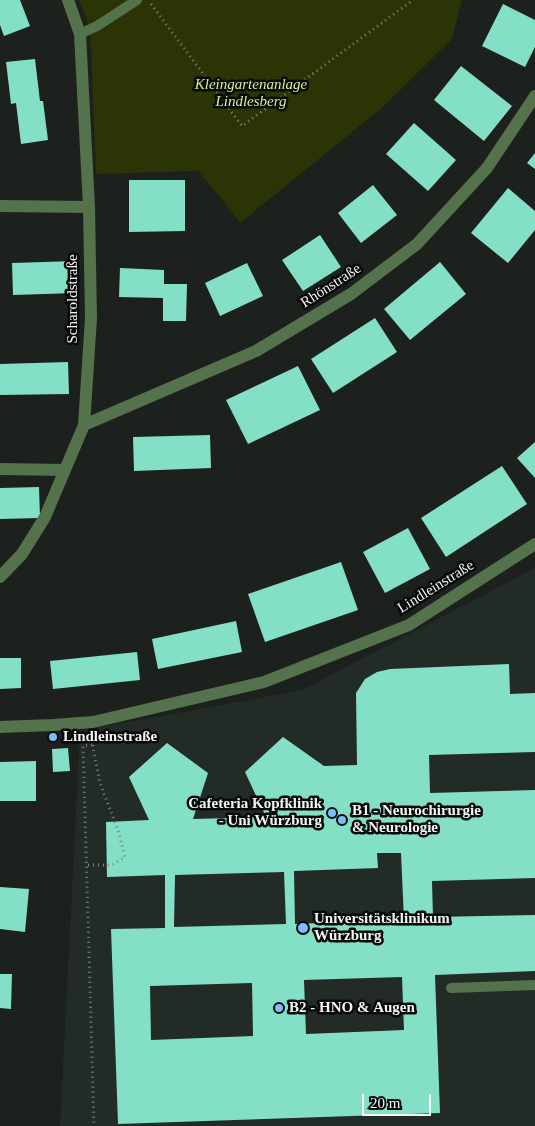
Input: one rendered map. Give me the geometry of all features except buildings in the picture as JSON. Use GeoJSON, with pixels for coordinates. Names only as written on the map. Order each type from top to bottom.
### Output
{"type":"FeatureCollection","features":[{"type":"Feature","properties":{"kind":"street","name":"Scharoldstraße"},"geometry":{"type":"LineString","coordinates":[[0,577],[22,554],[45,517],[84,425],[91,318],[89,207],[80,34],[68,0]]}},
{"type":"Feature","properties":{"kind":"street","name":"Rhönstraße"},"geometry":{"type":"LineString","coordinates":[[84,425],[256,351],[352,294],[417,244],[487,168],[535,96]]}},
{"type":"Feature","properties":{"kind":"street"},"geometry":{"type":"LineString","coordinates":[[0,206],[89,207]]}},
{"type":"Feature","properties":{"kind":"street"},"geometry":{"type":"LineString","coordinates":[[0,470],[64,470]]}},
{"type":"Feature","properties":{"kind":"street","name":"Lindleinstraße"},"geometry":{"type":"LineString","coordinates":[[0,727],[93,722],[264,682],[408,625],[535,544]]}},
{"type":"Feature","properties":{"kind":"lane"},"geometry":{"type":"LineString","coordinates":[[80,34],[97,26],[137,0]]}},
{"type":"Feature","properties":{"kind":"lane"},"geometry":{"type":"LineString","coordinates":[[451,988],[535,985]]}},
{"type":"Feature","properties":{"kind":"path"},"geometry":{"type":"LineString","coordinates":[[149,0],[242,126],[413,0]]}},
{"type":"Feature","properties":{"kind":"path"},"geometry":{"type":"LineString","coordinates":[[88,865],[112,865],[124,857],[118,830],[100,783],[92,744],[83,746],[88,865],[94,1126]]}},
{"type":"Feature","properties":{"kind":"shaded area","name":"Universitätsklinikum Würzburg"},"geometry":{"type":"Polygon","coordinates":[[[535,568],[535,1126],[60,1126],[80,731],[302,690],[535,568]]]}},
{"type":"Feature","properties":{"kind":"green space","name":"Kleingartenanlage Lindlesberg"},"geometry":{"type":"Polygon","coordinates":[[[79,0],[462,0],[452,39],[384,106],[240,223],[198,171],[96,174],[90,29],[79,0]]]}},
{"type":"Feature","properties":{"kind":"place","name":"Lindleinstraße"},"geometry":{"type":"Point","coordinates":[53,737]}},
{"type":"Feature","properties":{"kind":"place","name":"Cafeteria Kopfklinik - Uni Würzburg"},"geometry":{"type":"Point","coordinates":[332,813]}},
{"type":"Feature","properties":{"kind":"place","name":"B1 - Neurochirurgie & Neurologie"},"geometry":{"type":"Point","coordinates":[342,820]}},
{"type":"Feature","properties":{"kind":"place","name":"Universitätsklinikum Würzburg"},"geometry":{"type":"Point","coordinates":[303,928]}},
{"type":"Feature","properties":{"kind":"place","name":"B2 - HNO & Augen"},"geometry":{"type":"Point","coordinates":[279,1008]}}]}
